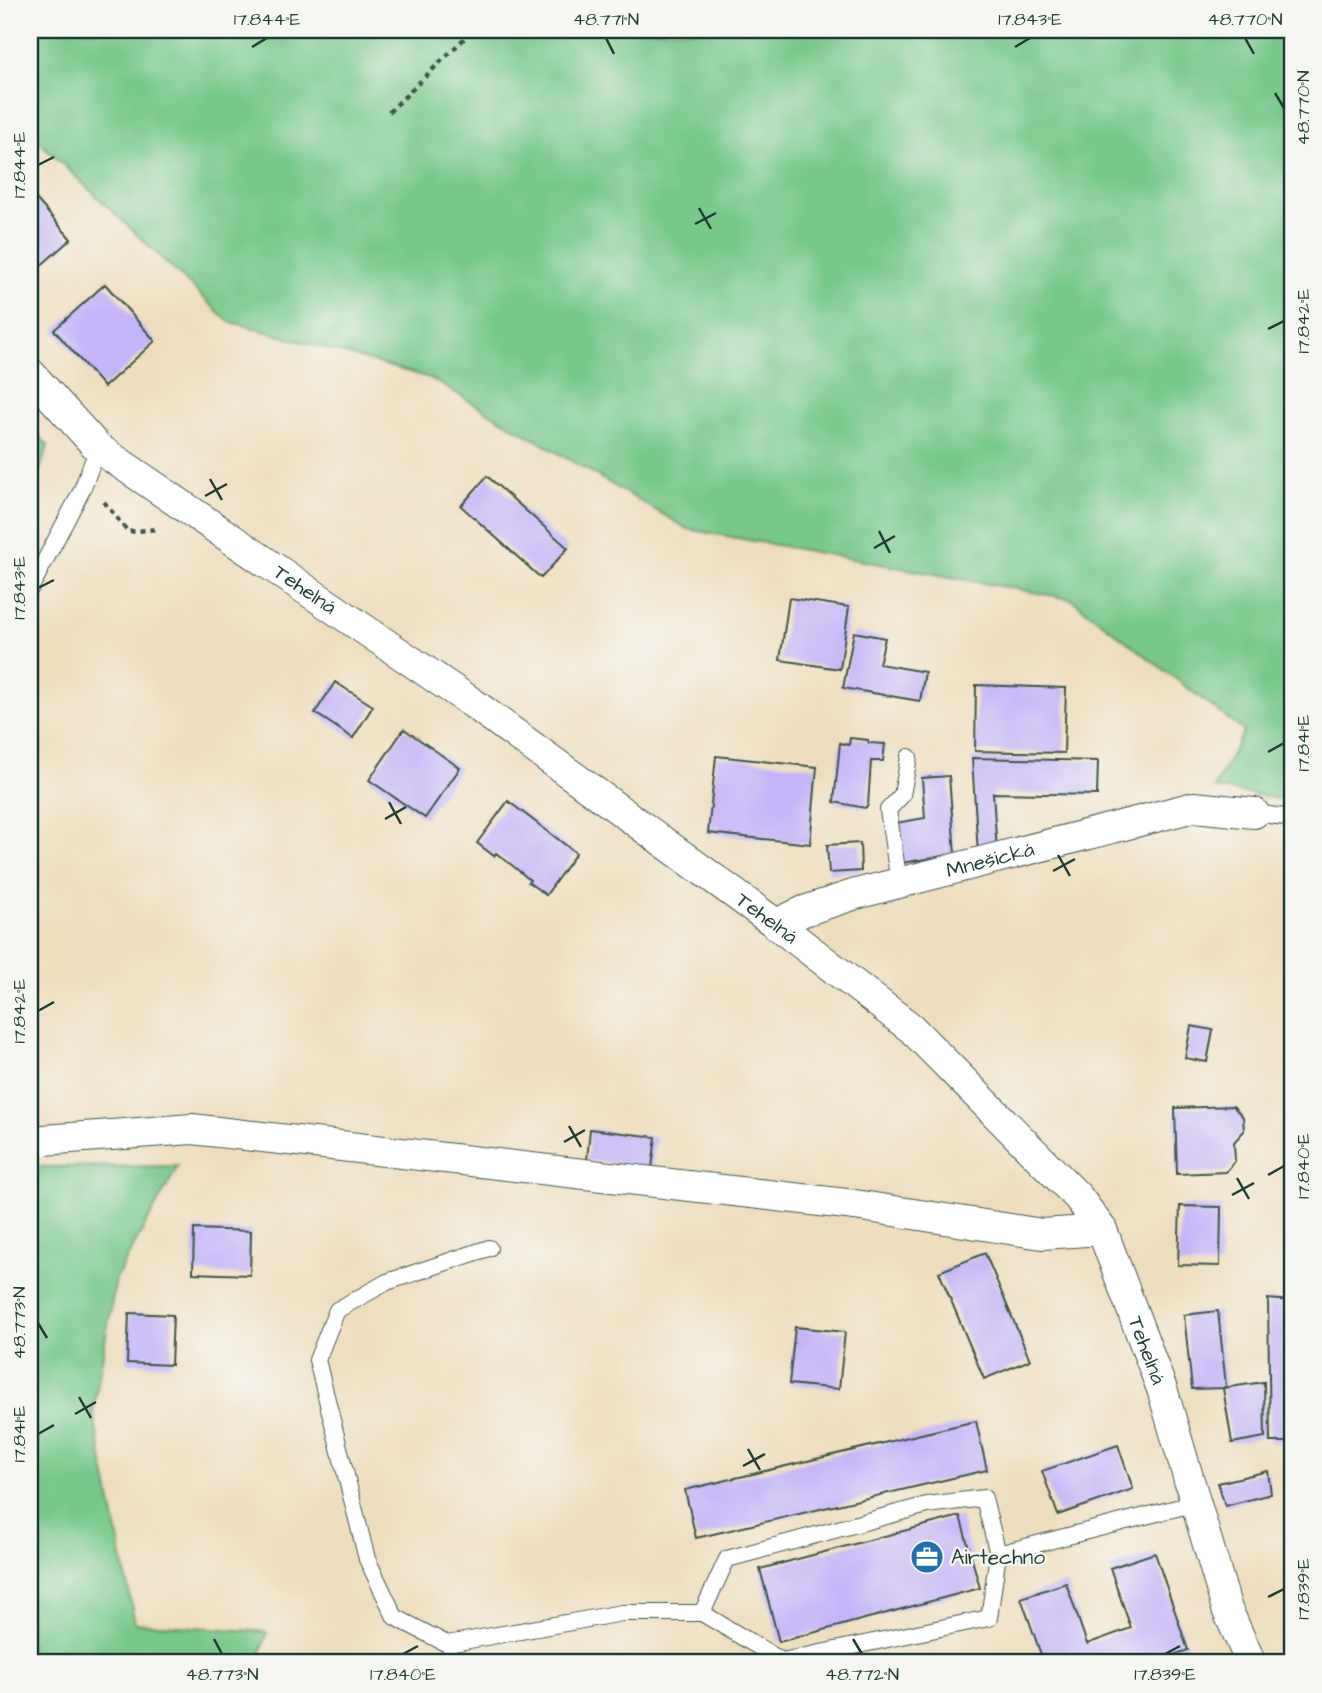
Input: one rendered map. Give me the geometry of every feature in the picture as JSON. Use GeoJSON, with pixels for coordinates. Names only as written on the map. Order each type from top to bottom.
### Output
{"type":"FeatureCollection","features":[{"type":"Feature","properties":{"kind":"street","name":"Tehelná"},"geometry":{"type":"LineString","coordinates":[[30,373],[98,448],[474,704],[776,924],[911,1028],[1078,1197],[1102,1230],[1163,1392],[1227,1609],[1251,1663]]}},
{"type":"Feature","properties":{"kind":"street","name":"Mnešická"},"geometry":{"type":"LineString","coordinates":[[776,924],[843,898],[1194,807],[1254,813]]}},
{"type":"Feature","properties":{"kind":"street"},"geometry":{"type":"LineString","coordinates":[[30,1141],[192,1129],[855,1205],[1042,1234],[1102,1230]]}},
{"type":"Feature","properties":{"kind":"lane"},"geometry":{"type":"LineString","coordinates":[[30,589],[81,492],[98,448]]}},
{"type":"Feature","properties":{"kind":"lane"},"geometry":{"type":"LineString","coordinates":[[899,883],[888,810],[902,795],[909,757]]}},
{"type":"Feature","properties":{"kind":"lane","name":"Mnešická"},"geometry":{"type":"LineString","coordinates":[[1254,813],[1292,817]]}},
{"type":"Feature","properties":{"kind":"lane"},"geometry":{"type":"LineString","coordinates":[[489,1248],[387,1282],[337,1310],[317,1360],[367,1559],[395,1617],[447,1644],[622,1614],[702,1613],[782,1661],[989,1618],[998,1554],[984,1498],[926,1505],[727,1559],[702,1613]]}},
{"type":"Feature","properties":{"kind":"lane"},"geometry":{"type":"LineString","coordinates":[[998,1554],[1196,1503]]}},
{"type":"Feature","properties":{"kind":"path"},"geometry":{"type":"LineString","coordinates":[[389,113],[473,30]]}},
{"type":"Feature","properties":{"kind":"path"},"geometry":{"type":"LineString","coordinates":[[86,479],[128,532],[156,528],[167,534]]}},
{"type":"Feature","properties":{"kind":"green space"},"geometry":{"type":"Polygon","coordinates":[[[30,30],[1292,30],[1292,801],[1214,788],[1244,731],[1071,599],[688,529],[430,378],[228,321],[30,133],[30,30]]]}},
{"type":"Feature","properties":{"kind":"green space"},"geometry":{"type":"Polygon","coordinates":[[[30,425],[48,446],[30,498],[30,425]]]}},
{"type":"Feature","properties":{"kind":"green space"},"geometry":{"type":"Polygon","coordinates":[[[178,1166],[116,1278],[93,1412],[135,1623],[267,1632],[258,1663],[30,1663],[30,1167],[178,1166]]]}},
{"type":"Feature","properties":{"kind":"building"},"geometry":{"type":"Polygon","coordinates":[[[30,192],[71,239],[30,275],[30,192]]]}},
{"type":"Feature","properties":{"kind":"building"},"geometry":{"type":"Polygon","coordinates":[[[105,284],[155,341],[104,387],[54,330],[105,284]]]}},
{"type":"Feature","properties":{"kind":"building"},"geometry":{"type":"Polygon","coordinates":[[[487,476],[568,548],[541,578],[461,506],[487,476]]]}},
{"type":"Feature","properties":{"kind":"building"},"geometry":{"type":"Polygon","coordinates":[[[789,598],[849,607],[840,669],[780,660],[789,598]]]}},
{"type":"Feature","properties":{"kind":"building"},"geometry":{"type":"Polygon","coordinates":[[[854,632],[885,638],[879,664],[925,672],[920,701],[843,688],[854,632]]]}},
{"type":"Feature","properties":{"kind":"building"},"geometry":{"type":"Polygon","coordinates":[[[335,682],[373,706],[353,738],[315,713],[335,682]]]}},
{"type":"Feature","properties":{"kind":"building"},"geometry":{"type":"Polygon","coordinates":[[[976,685],[1066,688],[1064,753],[975,751],[976,685]]]}},
{"type":"Feature","properties":{"kind":"building"},"geometry":{"type":"Polygon","coordinates":[[[404,729],[460,768],[425,818],[369,780],[404,729]]]}},
{"type":"Feature","properties":{"kind":"building"},"geometry":{"type":"Polygon","coordinates":[[[850,738],[885,744],[883,761],[871,761],[868,805],[865,808],[834,802],[840,743],[849,745],[850,738]]]}},
{"type":"Feature","properties":{"kind":"building"},"geometry":{"type":"Polygon","coordinates":[[[716,756],[817,767],[810,844],[708,833],[716,756]]]}},
{"type":"Feature","properties":{"kind":"building"},"geometry":{"type":"Polygon","coordinates":[[[972,758],[1098,761],[1097,795],[993,793],[997,852],[978,854],[972,758]]]}},
{"type":"Feature","properties":{"kind":"building"},"geometry":{"type":"Polygon","coordinates":[[[949,776],[955,854],[902,863],[896,823],[925,818],[922,778],[949,776]]]}},
{"type":"Feature","properties":{"kind":"building"},"geometry":{"type":"Polygon","coordinates":[[[508,801],[576,853],[546,895],[496,853],[494,856],[477,843],[508,801]]]}},
{"type":"Feature","properties":{"kind":"building"},"geometry":{"type":"Polygon","coordinates":[[[860,843],[861,871],[829,873],[827,845],[860,843]]]}},
{"type":"Feature","properties":{"kind":"building"},"geometry":{"type":"Polygon","coordinates":[[[1191,1026],[1213,1030],[1207,1062],[1185,1058],[1191,1026]]]}},
{"type":"Feature","properties":{"kind":"building"},"geometry":{"type":"Polygon","coordinates":[[[1233,1106],[1243,1117],[1244,1131],[1234,1142],[1235,1161],[1226,1172],[1177,1174],[1175,1108],[1233,1106]]]}},
{"type":"Feature","properties":{"kind":"building"},"geometry":{"type":"Polygon","coordinates":[[[590,1129],[656,1137],[652,1168],[587,1160],[590,1129]]]}},
{"type":"Feature","properties":{"kind":"building"},"geometry":{"type":"Polygon","coordinates":[[[1180,1206],[1221,1207],[1220,1266],[1178,1265],[1180,1206]]]}},
{"type":"Feature","properties":{"kind":"building"},"geometry":{"type":"Polygon","coordinates":[[[194,1229],[251,1231],[250,1275],[193,1273],[194,1229]]]}},
{"type":"Feature","properties":{"kind":"building"},"geometry":{"type":"Polygon","coordinates":[[[985,1253],[1030,1360],[984,1379],[939,1272],[985,1253]]]}},
{"type":"Feature","properties":{"kind":"building"},"geometry":{"type":"Polygon","coordinates":[[[1268,1299],[1292,1301],[1292,1442],[1270,1442],[1268,1299]]]}},
{"type":"Feature","properties":{"kind":"building"},"geometry":{"type":"Polygon","coordinates":[[[1218,1311],[1226,1386],[1192,1389],[1184,1315],[1218,1311]]]}},
{"type":"Feature","properties":{"kind":"building"},"geometry":{"type":"Polygon","coordinates":[[[129,1313],[173,1315],[171,1365],[127,1363],[129,1313]]]}},
{"type":"Feature","properties":{"kind":"building"},"geometry":{"type":"Polygon","coordinates":[[[795,1327],[845,1332],[839,1389],[789,1384],[795,1327]]]}},
{"type":"Feature","properties":{"kind":"building"},"geometry":{"type":"Polygon","coordinates":[[[1264,1382],[1265,1437],[1232,1443],[1223,1388],[1264,1382]]]}},
{"type":"Feature","properties":{"kind":"building"},"geometry":{"type":"Polygon","coordinates":[[[976,1421],[987,1470],[696,1538],[685,1490],[976,1421]]]}},
{"type":"Feature","properties":{"kind":"building"},"geometry":{"type":"Polygon","coordinates":[[[1118,1445],[1133,1489],[1058,1515],[1042,1471],[1118,1445]]]}},
{"type":"Feature","properties":{"kind":"building"},"geometry":{"type":"Polygon","coordinates":[[[1268,1471],[1271,1494],[1225,1506],[1218,1483],[1268,1471]]]}},
{"type":"Feature","properties":{"kind":"building"},"geometry":{"type":"Polygon","coordinates":[[[960,1516],[980,1588],[779,1642],[760,1569],[960,1516]]]}},
{"type":"Feature","properties":{"kind":"building"},"geometry":{"type":"Polygon","coordinates":[[[1155,1553],[1188,1650],[1150,1663],[1044,1663],[1021,1598],[1066,1583],[1087,1644],[1131,1628],[1110,1568],[1155,1553]]]}},
{"type":"Feature","properties":{"kind":"place","name":"Airtechno"},"geometry":{"type":"Point","coordinates":[927,1557]}}]}
